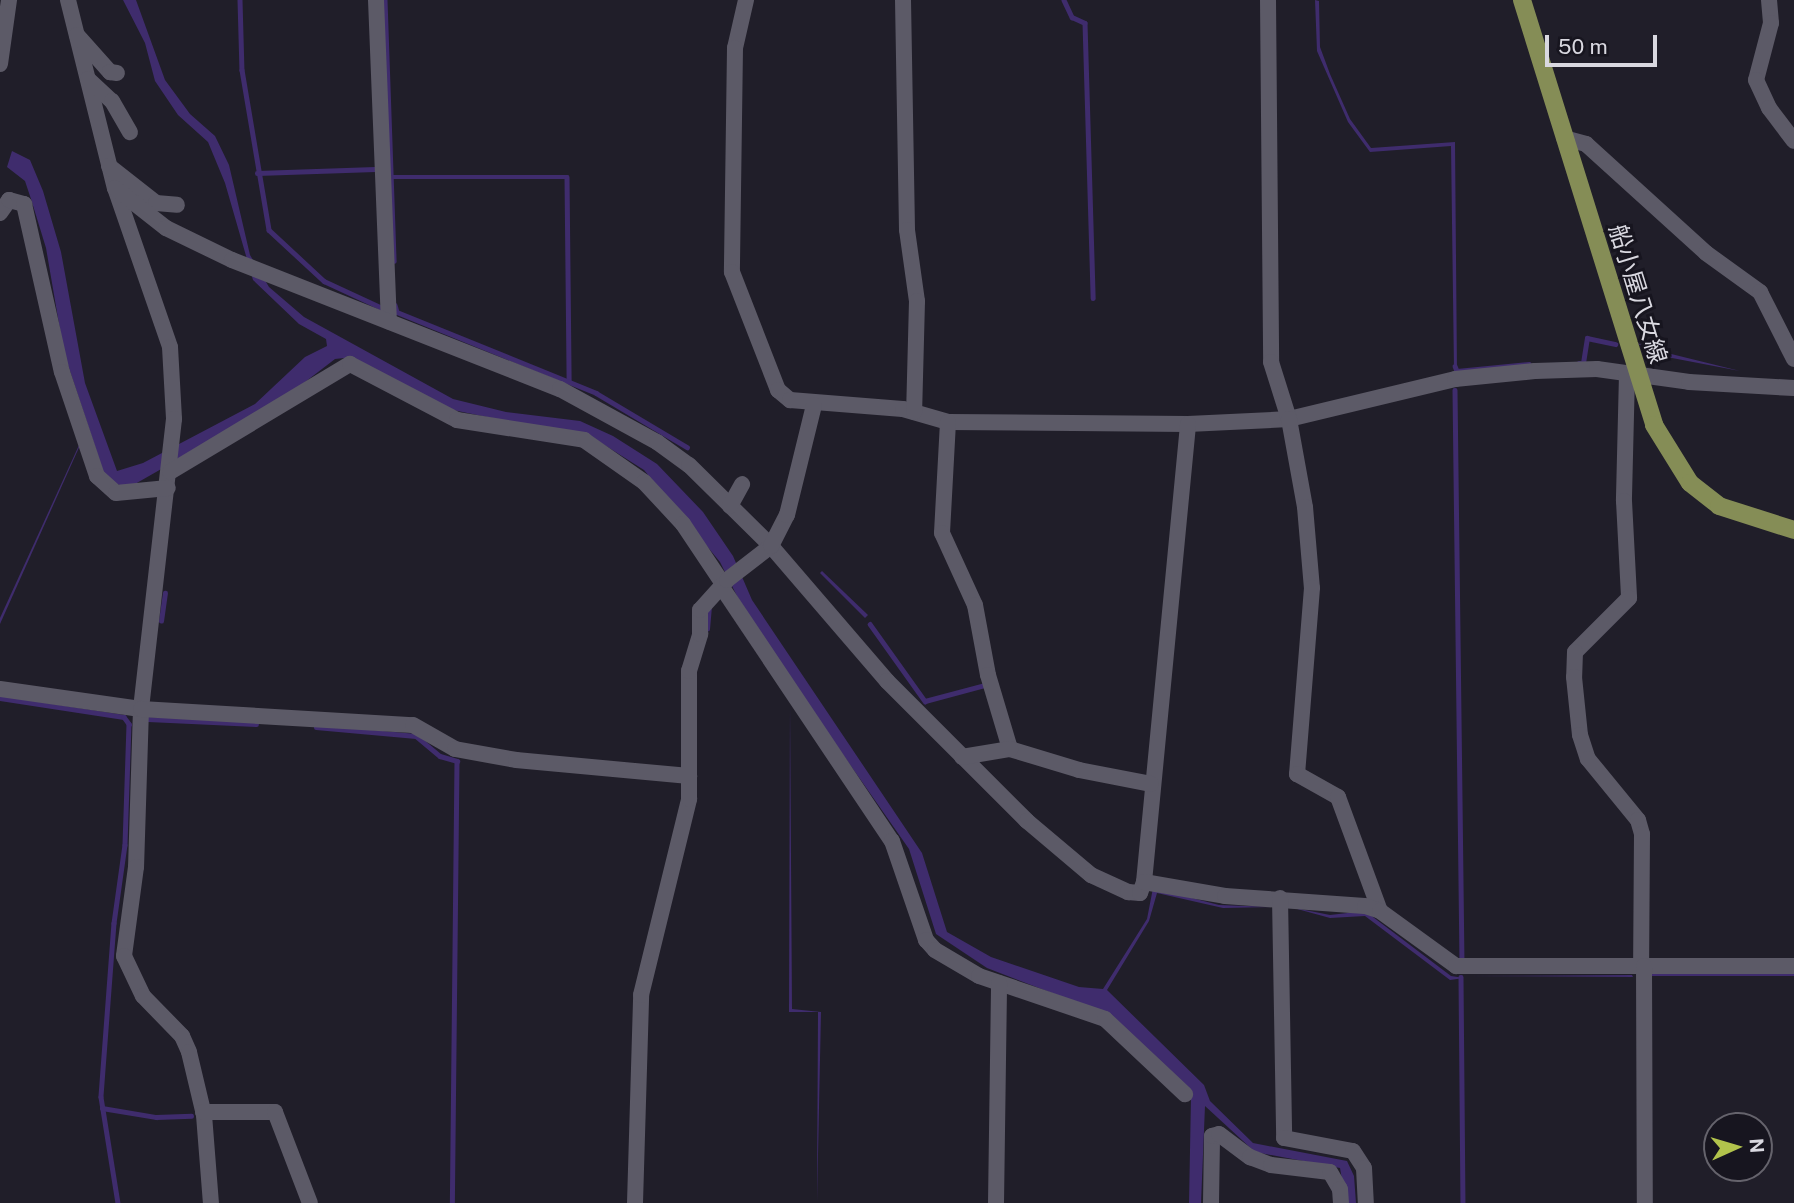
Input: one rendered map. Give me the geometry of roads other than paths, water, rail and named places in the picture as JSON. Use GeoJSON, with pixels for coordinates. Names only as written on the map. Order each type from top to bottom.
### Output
{"type":"FeatureCollection","features":[{"type":"Feature","properties":{"kind":"main road","name":"船小屋八女線"},"geometry":{"type":"LineString","coordinates":[[1522,0],[1632,375],[1654,425],[1690,482],[1719,506],[1794,530]]}},
{"type":"Feature","properties":{"kind":"street"},"geometry":{"type":"LineString","coordinates":[[0,64],[9,0]]}},
{"type":"Feature","properties":{"kind":"street"},"geometry":{"type":"LineString","coordinates":[[68,0],[115,188],[170,348],[174,419],[141,709],[136,867],[124,956],[143,996],[182,1036],[203,1112],[211,1203]]}},
{"type":"Feature","properties":{"kind":"street"},"geometry":{"type":"LineString","coordinates":[[376,0],[389,322]]}},
{"type":"Feature","properties":{"kind":"street"},"geometry":{"type":"LineString","coordinates":[[746,0],[736,48],[733,272],[778,390],[790,400],[814,405],[914,412],[948,422],[1188,424],[1289,419],[1455,379],[1597,369],[1632,375],[1794,388]]}},
{"type":"Feature","properties":{"kind":"street"},"geometry":{"type":"LineString","coordinates":[[903,0],[907,230],[917,301],[914,412]]}},
{"type":"Feature","properties":{"kind":"street"},"geometry":{"type":"LineString","coordinates":[[1268,0],[1270,362],[1289,419],[1305,507],[1312,588],[1297,774],[1338,797],[1380,911]]}},
{"type":"Feature","properties":{"kind":"street"},"geometry":{"type":"LineString","coordinates":[[1769,0],[1771,23],[1756,80],[1769,108],[1794,141]]}},
{"type":"Feature","properties":{"kind":"street"},"geometry":{"type":"LineString","coordinates":[[76,34],[110,72],[117,73]]}},
{"type":"Feature","properties":{"kind":"street"},"geometry":{"type":"LineString","coordinates":[[88,79],[112,102],[130,132]]}},
{"type":"Feature","properties":{"kind":"street"},"geometry":{"type":"LineString","coordinates":[[1564,138],[1586,144],[1706,253],[1760,292],[1794,359]]}},
{"type":"Feature","properties":{"kind":"street"},"geometry":{"type":"LineString","coordinates":[[109,166],[156,203],[177,205]]}},
{"type":"Feature","properties":{"kind":"street"},"geometry":{"type":"LineString","coordinates":[[115,188],[166,228],[260,271],[560,389],[613,415],[689,465],[771,546],[887,681],[1027,821],[1091,875],[1128,892],[1140,893],[1144,882],[1151,784],[1188,424]]}},
{"type":"Feature","properties":{"kind":"street"},"geometry":{"type":"LineString","coordinates":[[0,213],[9,200],[24,204],[62,372],[97,476],[116,493],[169,480],[350,364],[457,419],[584,440],[644,482],[683,524],[724,583],[892,841],[926,940],[951,961],[999,983],[1105,1018],[1185,1094]]}},
{"type":"Feature","properties":{"kind":"street"},"geometry":{"type":"LineString","coordinates":[[1632,375],[1624,501],[1629,598],[1575,652],[1574,677],[1580,735],[1588,759],[1638,820],[1642,834],[1645,1203]]}},
{"type":"Feature","properties":{"kind":"street"},"geometry":{"type":"LineString","coordinates":[[635,1203],[641,995],[689,799],[689,671],[700,634],[700,610],[743,565],[771,546],[787,515],[814,405]]}},
{"type":"Feature","properties":{"kind":"street"},"geometry":{"type":"LineString","coordinates":[[948,422],[942,533],[975,605],[988,675],[1010,749]]}},
{"type":"Feature","properties":{"kind":"street"},"geometry":{"type":"LineString","coordinates":[[730,506],[742,484]]}},
{"type":"Feature","properties":{"kind":"street"},"geometry":{"type":"LineString","coordinates":[[0,689],[141,709],[413,725],[455,749],[516,760],[689,776]]}},
{"type":"Feature","properties":{"kind":"street"},"geometry":{"type":"LineString","coordinates":[[962,757],[1010,749],[1079,771],[1151,784]]}},
{"type":"Feature","properties":{"kind":"street"},"geometry":{"type":"LineString","coordinates":[[1144,882],[1225,896],[1280,898],[1380,911],[1456,966],[1794,966]]}},
{"type":"Feature","properties":{"kind":"street"},"geometry":{"type":"LineString","coordinates":[[1280,898],[1284,1138],[1353,1151],[1364,1168],[1366,1203]]}},
{"type":"Feature","properties":{"kind":"street"},"geometry":{"type":"LineString","coordinates":[[996,1203],[999,983]]}},
{"type":"Feature","properties":{"kind":"street"},"geometry":{"type":"LineString","coordinates":[[203,1112],[275,1112],[310,1203]]}},
{"type":"Feature","properties":{"kind":"street"},"geometry":{"type":"LineString","coordinates":[[1211,1203],[1212,1136],[1219,1134],[1250,1157],[1270,1165],[1331,1172],[1340,1189],[1341,1203]]}},
{"type":"Feature","properties":{"kind":"waterway"},"geometry":{"type":"LineString","coordinates":[[240,0],[242,70],[269,230],[324,281],[380,307]]}},
{"type":"Feature","properties":{"kind":"waterway"},"geometry":{"type":"LineString","coordinates":[[385,0],[394,261]]}},
{"type":"Feature","properties":{"kind":"waterway"},"geometry":{"type":"LineString","coordinates":[[1064,0],[1072,17],[1085,23],[1093,298]]}},
{"type":"Feature","properties":{"kind":"waterway"},"geometry":{"type":"LineString","coordinates":[[257,173],[375,169]]}},
{"type":"Feature","properties":{"kind":"waterway"},"geometry":{"type":"LineString","coordinates":[[392,177],[567,177],[569,381]]}},
{"type":"Feature","properties":{"kind":"waterway"},"geometry":{"type":"LineString","coordinates":[[395,305],[397,312],[596,393],[687,447]]}},
{"type":"Feature","properties":{"kind":"waterway"},"geometry":{"type":"LineString","coordinates":[[1579,363],[1583,363],[1587,338],[1615,344]]}},
{"type":"Feature","properties":{"kind":"waterway"},"geometry":{"type":"LineString","coordinates":[[1455,366],[1457,371],[1529,364]]}},
{"type":"Feature","properties":{"kind":"waterway"},"geometry":{"type":"LineString","coordinates":[[1455,390],[1462,959]]}},
{"type":"Feature","properties":{"kind":"waterway"},"geometry":{"type":"LineString","coordinates":[[161,621],[165,593]]}},
{"type":"Feature","properties":{"kind":"waterway"},"geometry":{"type":"LineString","coordinates":[[707,629],[709,608]]}},
{"type":"Feature","properties":{"kind":"waterway"},"geometry":{"type":"LineString","coordinates":[[870,624],[925,701],[985,685]]}},
{"type":"Feature","properties":{"kind":"waterway"},"geometry":{"type":"LineString","coordinates":[[0,698],[124,717],[129,724],[125,845],[114,923],[101,1097],[118,1203]]}},
{"type":"Feature","properties":{"kind":"waterway"},"geometry":{"type":"LineString","coordinates":[[148,719],[256,724]]}},
{"type":"Feature","properties":{"kind":"waterway"},"geometry":{"type":"LineString","coordinates":[[316,727],[416,736],[440,756],[457,761],[452,1203]]}},
{"type":"Feature","properties":{"kind":"waterway"},"geometry":{"type":"LineString","coordinates":[[1461,977],[1463,1203]]}},
{"type":"Feature","properties":{"kind":"waterway"},"geometry":{"type":"LineString","coordinates":[[102,1108],[156,1117],[191,1116]]}}]}
